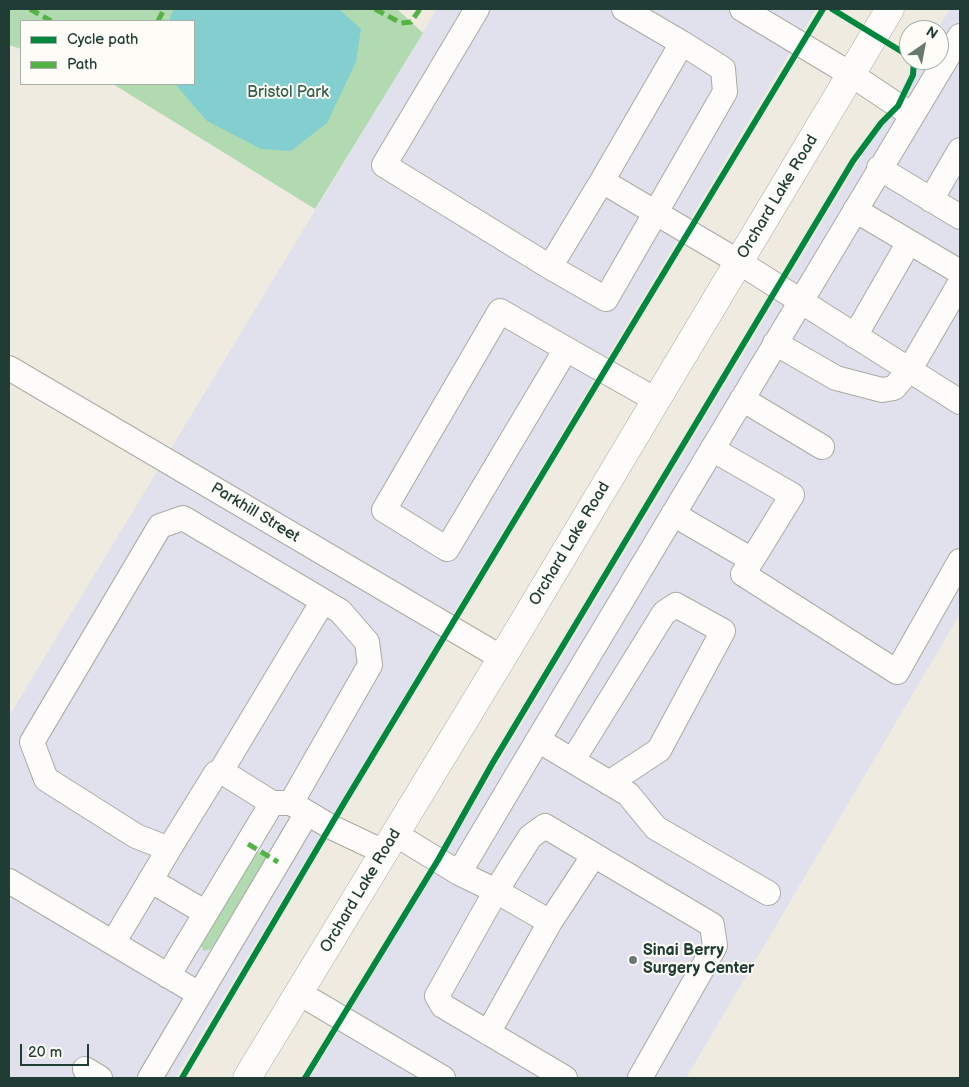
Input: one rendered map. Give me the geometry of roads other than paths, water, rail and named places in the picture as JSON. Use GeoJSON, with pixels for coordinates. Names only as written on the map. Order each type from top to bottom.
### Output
{"type":"FeatureCollection","features":[{"type":"Feature","properties":{"kind":"main road","name":"Orchard Lake Road"},"geometry":{"type":"LineString","coordinates":[[247,1078],[502,658],[890,9]]}},
{"type":"Feature","properties":{"kind":"street"},"geometry":{"type":"LineString","coordinates":[[476,9],[384,164],[550,267],[606,299],[725,92],[723,69],[624,9]]}},
{"type":"Feature","properties":{"kind":"street"},"geometry":{"type":"LineString","coordinates":[[742,9],[852,75],[912,115]]}},
{"type":"Feature","properties":{"kind":"street"},"geometry":{"type":"LineString","coordinates":[[458,873],[879,168],[960,36]]}},
{"type":"Feature","properties":{"kind":"street"},"geometry":{"type":"LineString","coordinates":[[550,267],[682,43]]}},
{"type":"Feature","properties":{"kind":"street"},"geometry":{"type":"LineString","coordinates":[[931,200],[960,150]]}},
{"type":"Feature","properties":{"kind":"street"},"geometry":{"type":"LineString","coordinates":[[879,168],[960,217]]}},
{"type":"Feature","properties":{"kind":"street"},"geometry":{"type":"LineString","coordinates":[[602,181],[739,262],[960,402]]}},
{"type":"Feature","properties":{"kind":"street"},"geometry":{"type":"LineString","coordinates":[[854,210],[960,272]]}},
{"type":"Feature","properties":{"kind":"street"},"geometry":{"type":"LineString","coordinates":[[855,336],[909,242]]}},
{"type":"Feature","properties":{"kind":"street"},"geometry":{"type":"LineString","coordinates":[[775,343],[836,378],[882,390],[894,388],[910,369],[960,283]]}},
{"type":"Feature","properties":{"kind":"street"},"geometry":{"type":"LineString","coordinates":[[566,348],[447,549],[384,510],[500,311],[566,348],[656,400]]}},
{"type":"Feature","properties":{"kind":"street","name":"Parkhill Street"},"geometry":{"type":"LineString","coordinates":[[9,368],[502,658]]}},
{"type":"Feature","properties":{"kind":"street"},"geometry":{"type":"LineString","coordinates":[[742,399],[822,447]]}},
{"type":"Feature","properties":{"kind":"street"},"geometry":{"type":"LineString","coordinates":[[712,449],[792,495],[743,574],[897,672],[960,561]]}},
{"type":"Feature","properties":{"kind":"street"},"geometry":{"type":"LineString","coordinates":[[673,514],[752,560]]}},
{"type":"Feature","properties":{"kind":"street"},"geometry":{"type":"LineString","coordinates":[[150,1078],[199,994],[290,806],[370,665],[367,642],[340,611],[183,518],[160,526],[32,742],[46,779],[136,836],[169,849]]}},
{"type":"Feature","properties":{"kind":"street"},"geometry":{"type":"LineString","coordinates":[[113,943],[216,773],[221,771],[323,601]]}},
{"type":"Feature","properties":{"kind":"street"},"geometry":{"type":"LineString","coordinates":[[573,760],[664,613],[676,605],[723,631],[659,750],[609,783]]}},
{"type":"Feature","properties":{"kind":"street"},"geometry":{"type":"LineString","coordinates":[[538,740],[628,794],[656,828],[768,893]]}},
{"type":"Feature","properties":{"kind":"street"},"geometry":{"type":"LineString","coordinates":[[221,771],[290,806],[390,843],[458,873],[496,891],[550,922]]}},
{"type":"Feature","properties":{"kind":"street"},"geometry":{"type":"LineString","coordinates":[[168,976],[206,913],[290,806]]}},
{"type":"Feature","properties":{"kind":"street"},"geometry":{"type":"LineString","coordinates":[[565,1078],[443,1006],[437,996],[496,891],[530,837],[545,826],[712,925],[715,946],[640,1078]]}},
{"type":"Feature","properties":{"kind":"street"},"geometry":{"type":"LineString","coordinates":[[488,1033],[550,922],[594,855]]}},
{"type":"Feature","properties":{"kind":"street"},"geometry":{"type":"LineString","coordinates":[[150,880],[206,913]]}},
{"type":"Feature","properties":{"kind":"street"},"geometry":{"type":"LineString","coordinates":[[9,881],[199,994]]}},
{"type":"Feature","properties":{"kind":"street"},"geometry":{"type":"LineString","coordinates":[[299,993],[444,1078]]}},
{"type":"Feature","properties":{"kind":"water"},"geometry":{"type":"Polygon","coordinates":[[[176,9],[339,9],[361,29],[356,62],[327,123],[291,151],[261,149],[207,121],[176,85],[195,85],[195,20],[169,20],[172,12],[176,9]]]}},
{"type":"Feature","properties":{"kind":"place","name":"Sinai Berry Surgery Center"},"geometry":{"type":"Point","coordinates":[633,960]}},
{"type":"Feature","properties":{"kind":"park label","name":"Bristol Park"},"geometry":{"type":"Point","coordinates":[288,93]}}]}
